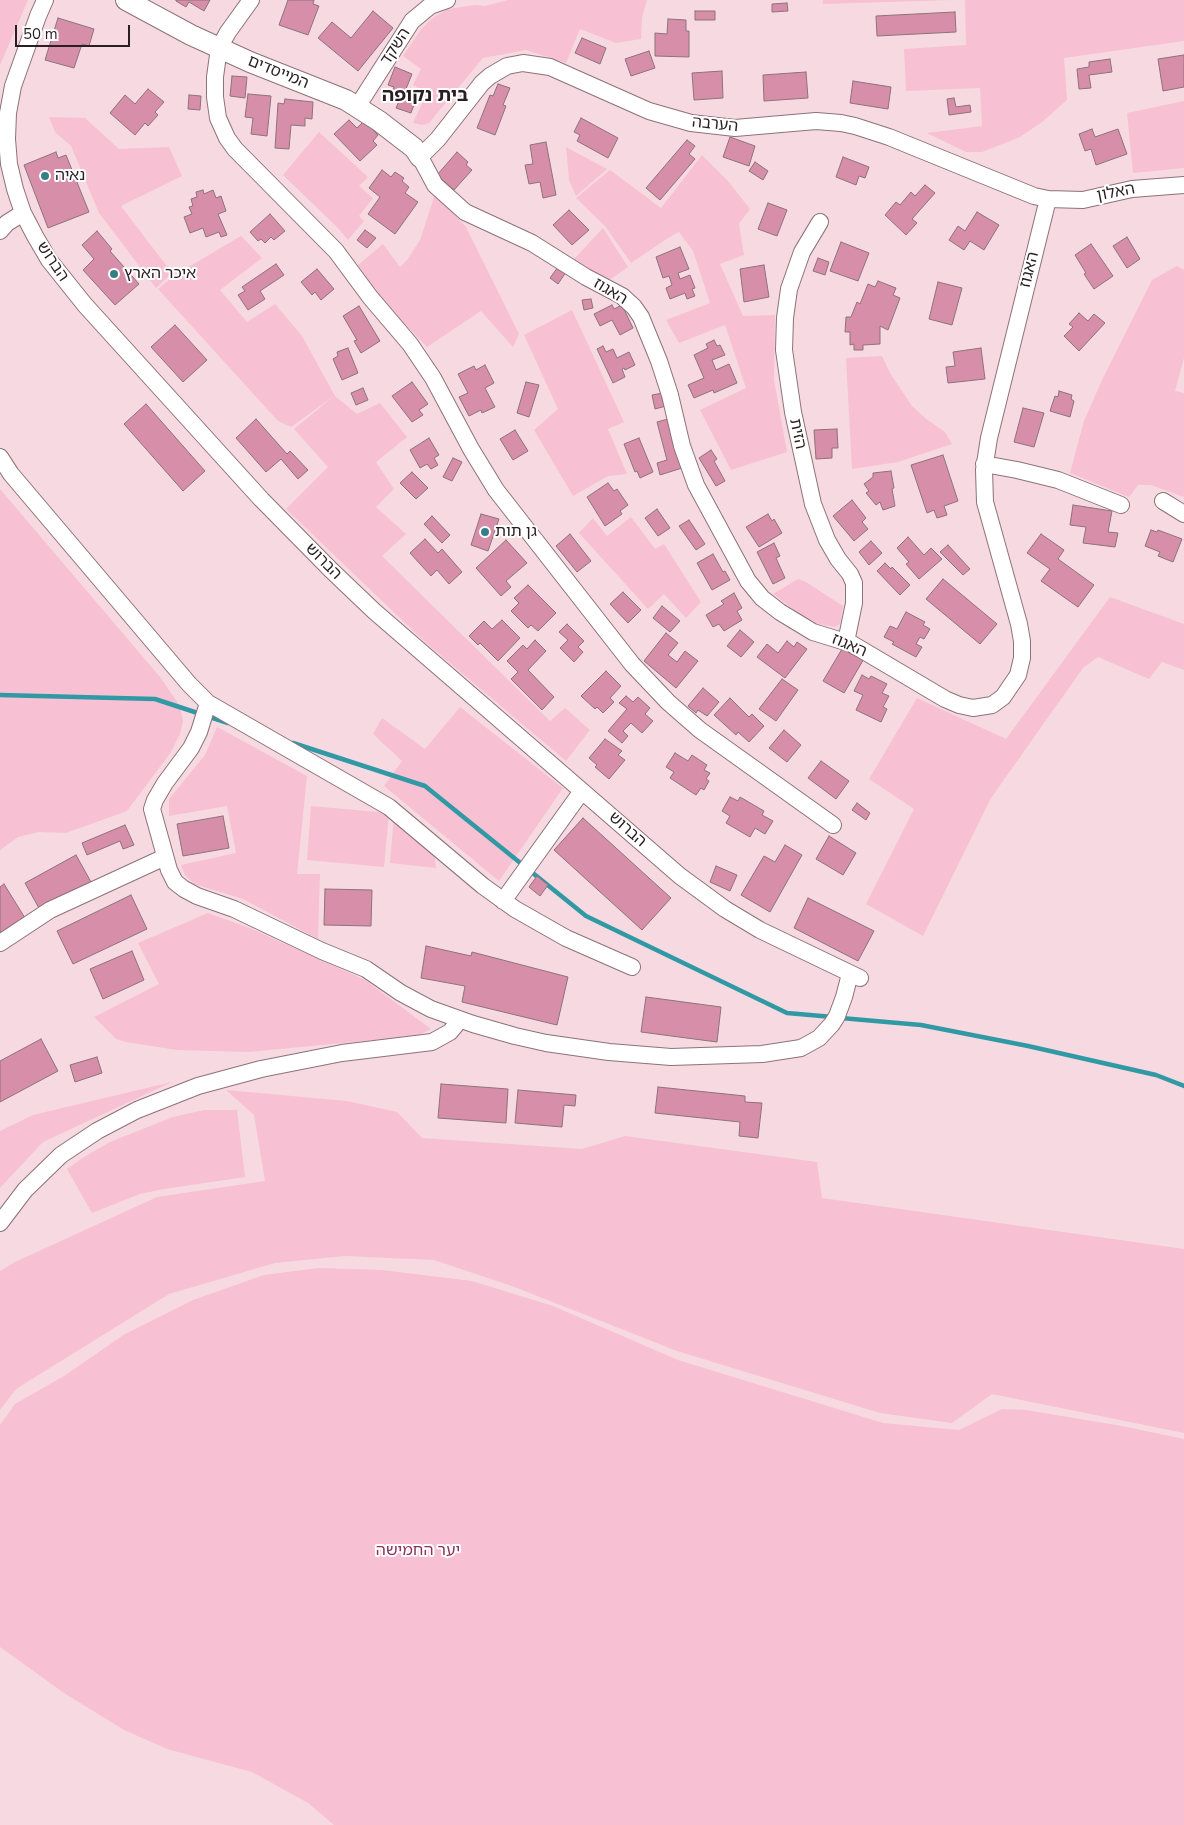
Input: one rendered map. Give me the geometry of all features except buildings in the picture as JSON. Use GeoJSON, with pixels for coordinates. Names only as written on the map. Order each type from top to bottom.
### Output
{"type":"FeatureCollection","features":[{"type":"Feature","properties":{"kind":"street","name":"הברוש"},"geometry":{"type":"LineString","coordinates":[[45,0],[16,77],[8,113],[7,139],[9,164],[24,213],[35,236],[49,260],[85,305],[296,535],[374,610],[670,867],[713,902],[760,930],[855,976],[832,1024],[819,1038],[810,1044],[791,1051],[702,1058],[624,1054],[546,1043],[460,1020]]}},
{"type":"Feature","properties":{"kind":"street","name":"המייסדים"},"geometry":{"type":"LineString","coordinates":[[126,0],[219,48],[346,100],[379,121],[414,148],[420,157]]}},
{"type":"Feature","properties":{"kind":"street"},"geometry":{"type":"LineString","coordinates":[[251,0],[219,48],[215,77],[218,118],[234,149],[336,251],[362,287],[410,344],[433,378],[475,457],[496,490],[607,634],[642,676],[684,716],[727,750],[833,826]]}},
{"type":"Feature","properties":{"kind":"street","name":"השקד"},"geometry":{"type":"LineString","coordinates":[[357,107],[411,23],[430,6],[447,0]]}},
{"type":"Feature","properties":{"kind":"street","name":"הערבה"},"geometry":{"type":"LineString","coordinates":[[420,157],[438,139],[474,92],[490,76],[507,66],[532,63],[550,67],[648,111],[691,123],[734,128],[821,121],[855,126],[889,137],[1034,196],[1048,199]]}},
{"type":"Feature","properties":{"kind":"street","name":"האגוז"},"geometry":{"type":"LineString","coordinates":[[420,157],[435,186],[465,212],[532,243],[586,277],[622,296],[634,307],[646,328],[663,372],[682,446],[696,486],[748,581],[762,598],[780,612],[813,632],[846,642],[867,652],[946,699],[973,708],[986,707],[998,702],[1014,683],[1020,666],[1022,641],[1019,624],[985,502],[984,464],[988,438],[1048,199]]}},
{"type":"Feature","properties":{"kind":"street","name":"האלון"},"geometry":{"type":"LineString","coordinates":[[1048,199],[1083,200],[1132,189],[1184,185]]}},
{"type":"Feature","properties":{"kind":"street"},"geometry":{"type":"LineString","coordinates":[[0,231],[12,219],[24,213]]}},
{"type":"Feature","properties":{"kind":"street","name":"הזית"},"geometry":{"type":"LineString","coordinates":[[820,222],[802,252],[789,289],[785,318],[784,350],[792,412],[813,504],[826,540],[850,574],[854,584],[854,603],[846,642]]}},
{"type":"Feature","properties":{"kind":"street"},"geometry":{"type":"LineString","coordinates":[[0,457],[20,485],[189,684],[208,703],[389,807],[504,901],[557,933],[632,967]]}},
{"type":"Feature","properties":{"kind":"street"},"geometry":{"type":"LineString","coordinates":[[984,464],[1058,480],[1121,505]]}},
{"type":"Feature","properties":{"kind":"street"},"geometry":{"type":"LineString","coordinates":[[1163,501],[1184,514]]}},
{"type":"Feature","properties":{"kind":"street"},"geometry":{"type":"LineString","coordinates":[[0,1224],[25,1190],[61,1155],[97,1131],[150,1104],[198,1086],[261,1069],[342,1053],[432,1042],[447,1035],[460,1020],[411,999],[366,969],[322,951],[234,909],[197,896],[175,882],[168,870],[152,809],[165,783],[191,748],[199,732],[208,703]]}},
{"type":"Feature","properties":{"kind":"street"},"geometry":{"type":"LineString","coordinates":[[504,901],[582,791]]}},
{"type":"Feature","properties":{"kind":"street"},"geometry":{"type":"LineString","coordinates":[[0,943],[50,910],[165,857]]}},
{"type":"Feature","properties":{"kind":"green space"},"geometry":{"type":"Polygon","coordinates":[[[0,0],[28,0],[0,65],[0,0]]]}},
{"type":"Feature","properties":{"kind":"green space"},"geometry":{"type":"Polygon","coordinates":[[[508,0],[647,0],[642,17],[641,39],[616,43],[580,29],[566,63],[526,50],[483,58],[429,123],[422,125],[413,123],[427,93],[413,85],[421,69],[403,56],[422,28],[434,17],[448,9],[475,5],[485,6],[508,0]]]}},
{"type":"Feature","properties":{"kind":"green space"},"geometry":{"type":"Polygon","coordinates":[[[823,0],[953,0],[823,4],[823,0]]]}},
{"type":"Feature","properties":{"kind":"green space"},"geometry":{"type":"Polygon","coordinates":[[[965,0],[1184,0],[1184,41],[1064,58],[1067,100],[1042,122],[1020,137],[982,152],[966,152],[927,133],[982,126],[980,88],[906,91],[904,49],[966,45],[965,0]]]}},
{"type":"Feature","properties":{"kind":"green space"},"geometry":{"type":"Polygon","coordinates":[[[1184,101],[1184,168],[1133,173],[1127,113],[1184,101]]]}},
{"type":"Feature","properties":{"kind":"green space"},"geometry":{"type":"Polygon","coordinates":[[[49,117],[85,118],[119,149],[169,147],[182,176],[121,206],[172,273],[156,288],[99,213],[71,146],[55,132],[49,117]]]}},
{"type":"Feature","properties":{"kind":"green space"},"geometry":{"type":"Polygon","coordinates":[[[319,132],[368,177],[359,186],[373,198],[359,216],[364,221],[348,240],[283,175],[319,132]]]}},
{"type":"Feature","properties":{"kind":"green space"},"geometry":{"type":"Polygon","coordinates":[[[566,147],[607,169],[576,196],[569,180],[566,147]]]}},
{"type":"Feature","properties":{"kind":"green space"},"geometry":{"type":"Polygon","coordinates":[[[702,155],[728,181],[750,209],[739,224],[744,255],[720,264],[743,316],[775,315],[774,380],[787,452],[731,470],[700,410],[746,388],[725,325],[679,343],[666,320],[710,303],[693,251],[679,232],[631,263],[605,226],[576,198],[610,170],[661,208],[702,155]]]}},
{"type":"Feature","properties":{"kind":"green space"},"geometry":{"type":"Polygon","coordinates":[[[435,194],[466,227],[519,334],[513,347],[481,311],[427,347],[382,300],[358,265],[383,244],[400,267],[420,240],[435,194]]]}},
{"type":"Feature","properties":{"kind":"green space"},"geometry":{"type":"Polygon","coordinates":[[[603,228],[628,267],[608,281],[574,259],[603,228]]]}},
{"type":"Feature","properties":{"kind":"green space"},"geometry":{"type":"Polygon","coordinates":[[[241,236],[262,258],[220,290],[247,322],[275,304],[302,336],[335,396],[357,414],[380,403],[407,437],[376,462],[394,489],[376,507],[406,534],[382,556],[550,721],[565,708],[590,730],[566,761],[426,643],[286,509],[328,467],[294,429],[334,396],[291,427],[278,421],[158,289],[175,275],[241,236]]]}},
{"type":"Feature","properties":{"kind":"green space"},"geometry":{"type":"Polygon","coordinates":[[[1177,266],[1184,270],[1184,358],[1175,391],[1184,393],[1184,497],[1151,485],[1138,485],[1129,497],[1070,473],[1084,421],[1102,380],[1152,280],[1177,266]]]}},
{"type":"Feature","properties":{"kind":"green space"},"geometry":{"type":"Polygon","coordinates":[[[572,310],[624,422],[608,429],[627,474],[608,476],[573,496],[534,430],[558,409],[524,335],[572,310]]]}},
{"type":"Feature","properties":{"kind":"green space"},"geometry":{"type":"Polygon","coordinates":[[[882,356],[890,373],[912,406],[945,432],[952,444],[898,462],[852,469],[846,358],[882,356]]]}},
{"type":"Feature","properties":{"kind":"green space"},"geometry":{"type":"Polygon","coordinates":[[[0,489],[160,677],[180,706],[183,721],[180,734],[171,752],[127,811],[66,833],[39,832],[18,837],[0,850],[0,489]]]}},
{"type":"Feature","properties":{"kind":"green space"},"geometry":{"type":"Polygon","coordinates":[[[631,517],[655,549],[664,544],[701,602],[686,618],[664,594],[648,609],[579,533],[593,518],[607,536],[631,517]]]}},
{"type":"Feature","properties":{"kind":"green space"},"geometry":{"type":"Polygon","coordinates":[[[798,579],[806,582],[843,606],[840,624],[835,627],[819,624],[798,613],[773,594],[798,579]]]}},
{"type":"Feature","properties":{"kind":"green space"},"geometry":{"type":"Polygon","coordinates":[[[1110,597],[1184,624],[1184,670],[1162,662],[1149,679],[1098,657],[1083,668],[991,798],[923,936],[866,904],[914,809],[869,779],[917,698],[1006,739],[1110,597]]]}},
{"type":"Feature","properties":{"kind":"green space"},"geometry":{"type":"Polygon","coordinates":[[[460,707],[563,788],[499,881],[384,786],[402,761],[373,734],[382,718],[425,749],[460,707]]]}},
{"type":"Feature","properties":{"kind":"green space"},"geometry":{"type":"Polygon","coordinates":[[[217,727],[307,776],[297,874],[320,874],[318,939],[243,899],[194,884],[185,875],[181,865],[236,853],[227,806],[169,816],[169,799],[205,755],[217,727]]]}},
{"type":"Feature","properties":{"kind":"green space"},"geometry":{"type":"Polygon","coordinates":[[[311,806],[389,813],[384,867],[307,860],[311,806]]]}},
{"type":"Feature","properties":{"kind":"green space"},"geometry":{"type":"Polygon","coordinates":[[[394,815],[434,851],[436,868],[390,863],[394,815]]]}},
{"type":"Feature","properties":{"kind":"green space"},"geometry":{"type":"Polygon","coordinates":[[[208,913],[252,929],[365,980],[431,1029],[417,1036],[248,1052],[177,1050],[116,1039],[94,1017],[159,984],[138,943],[208,913]]]}},
{"type":"Feature","properties":{"kind":"green space"},"geometry":{"type":"Polygon","coordinates":[[[172,1082],[43,1142],[0,1188],[0,1131],[33,1115],[172,1082]]]}},
{"type":"Feature","properties":{"kind":"green space"},"geometry":{"type":"Polygon","coordinates":[[[226,1090],[347,1101],[397,1112],[422,1138],[582,1149],[625,1136],[817,1162],[822,1198],[1184,1249],[1184,1433],[992,1394],[952,1423],[880,1413],[677,1351],[512,1286],[434,1260],[345,1256],[275,1263],[169,1294],[16,1389],[0,1410],[0,1271],[15,1262],[157,1197],[265,1181],[254,1115],[226,1090]]]}},
{"type":"Feature","properties":{"kind":"green space"},"geometry":{"type":"Polygon","coordinates":[[[204,1110],[237,1110],[245,1177],[140,1194],[92,1213],[67,1169],[110,1142],[173,1117],[204,1110]]]}},
{"type":"Feature","properties":{"kind":"green space","name":"יער החמישה"},"geometry":{"type":"Polygon","coordinates":[[[318,1268],[382,1270],[472,1281],[553,1306],[678,1360],[883,1423],[959,1430],[1002,1409],[1026,1410],[1122,1426],[1184,1439],[1184,1825],[334,1825],[308,1803],[252,1772],[167,1749],[124,1730],[64,1693],[0,1647],[0,1425],[15,1404],[64,1376],[125,1334],[193,1300],[264,1275],[318,1268]]]}},
{"type":"Feature","properties":{"kind":"waterway"},"geometry":{"type":"LineString","coordinates":[[0,695],[155,699],[228,723]]}},
{"type":"Feature","properties":{"kind":"waterway"},"geometry":{"type":"LineString","coordinates":[[293,743],[425,786],[586,916],[787,1013],[833,1017]]}},
{"type":"Feature","properties":{"kind":"waterway"},"geometry":{"type":"LineString","coordinates":[[841,1018],[921,1025],[1028,1046],[1156,1075],[1184,1086]]}},
{"type":"Feature","properties":{"kind":"place","name":"נאיה"},"geometry":{"type":"Point","coordinates":[45,176]}},
{"type":"Feature","properties":{"kind":"place","name":"איכר הארץ"},"geometry":{"type":"Point","coordinates":[114,274]}},
{"type":"Feature","properties":{"kind":"place","name":"גן תות"},"geometry":{"type":"Point","coordinates":[485,532]}},
{"type":"Feature","properties":{"kind":"district","name":"בית נקופה"},"geometry":{"type":"Point","coordinates":[425,96]}}]}
